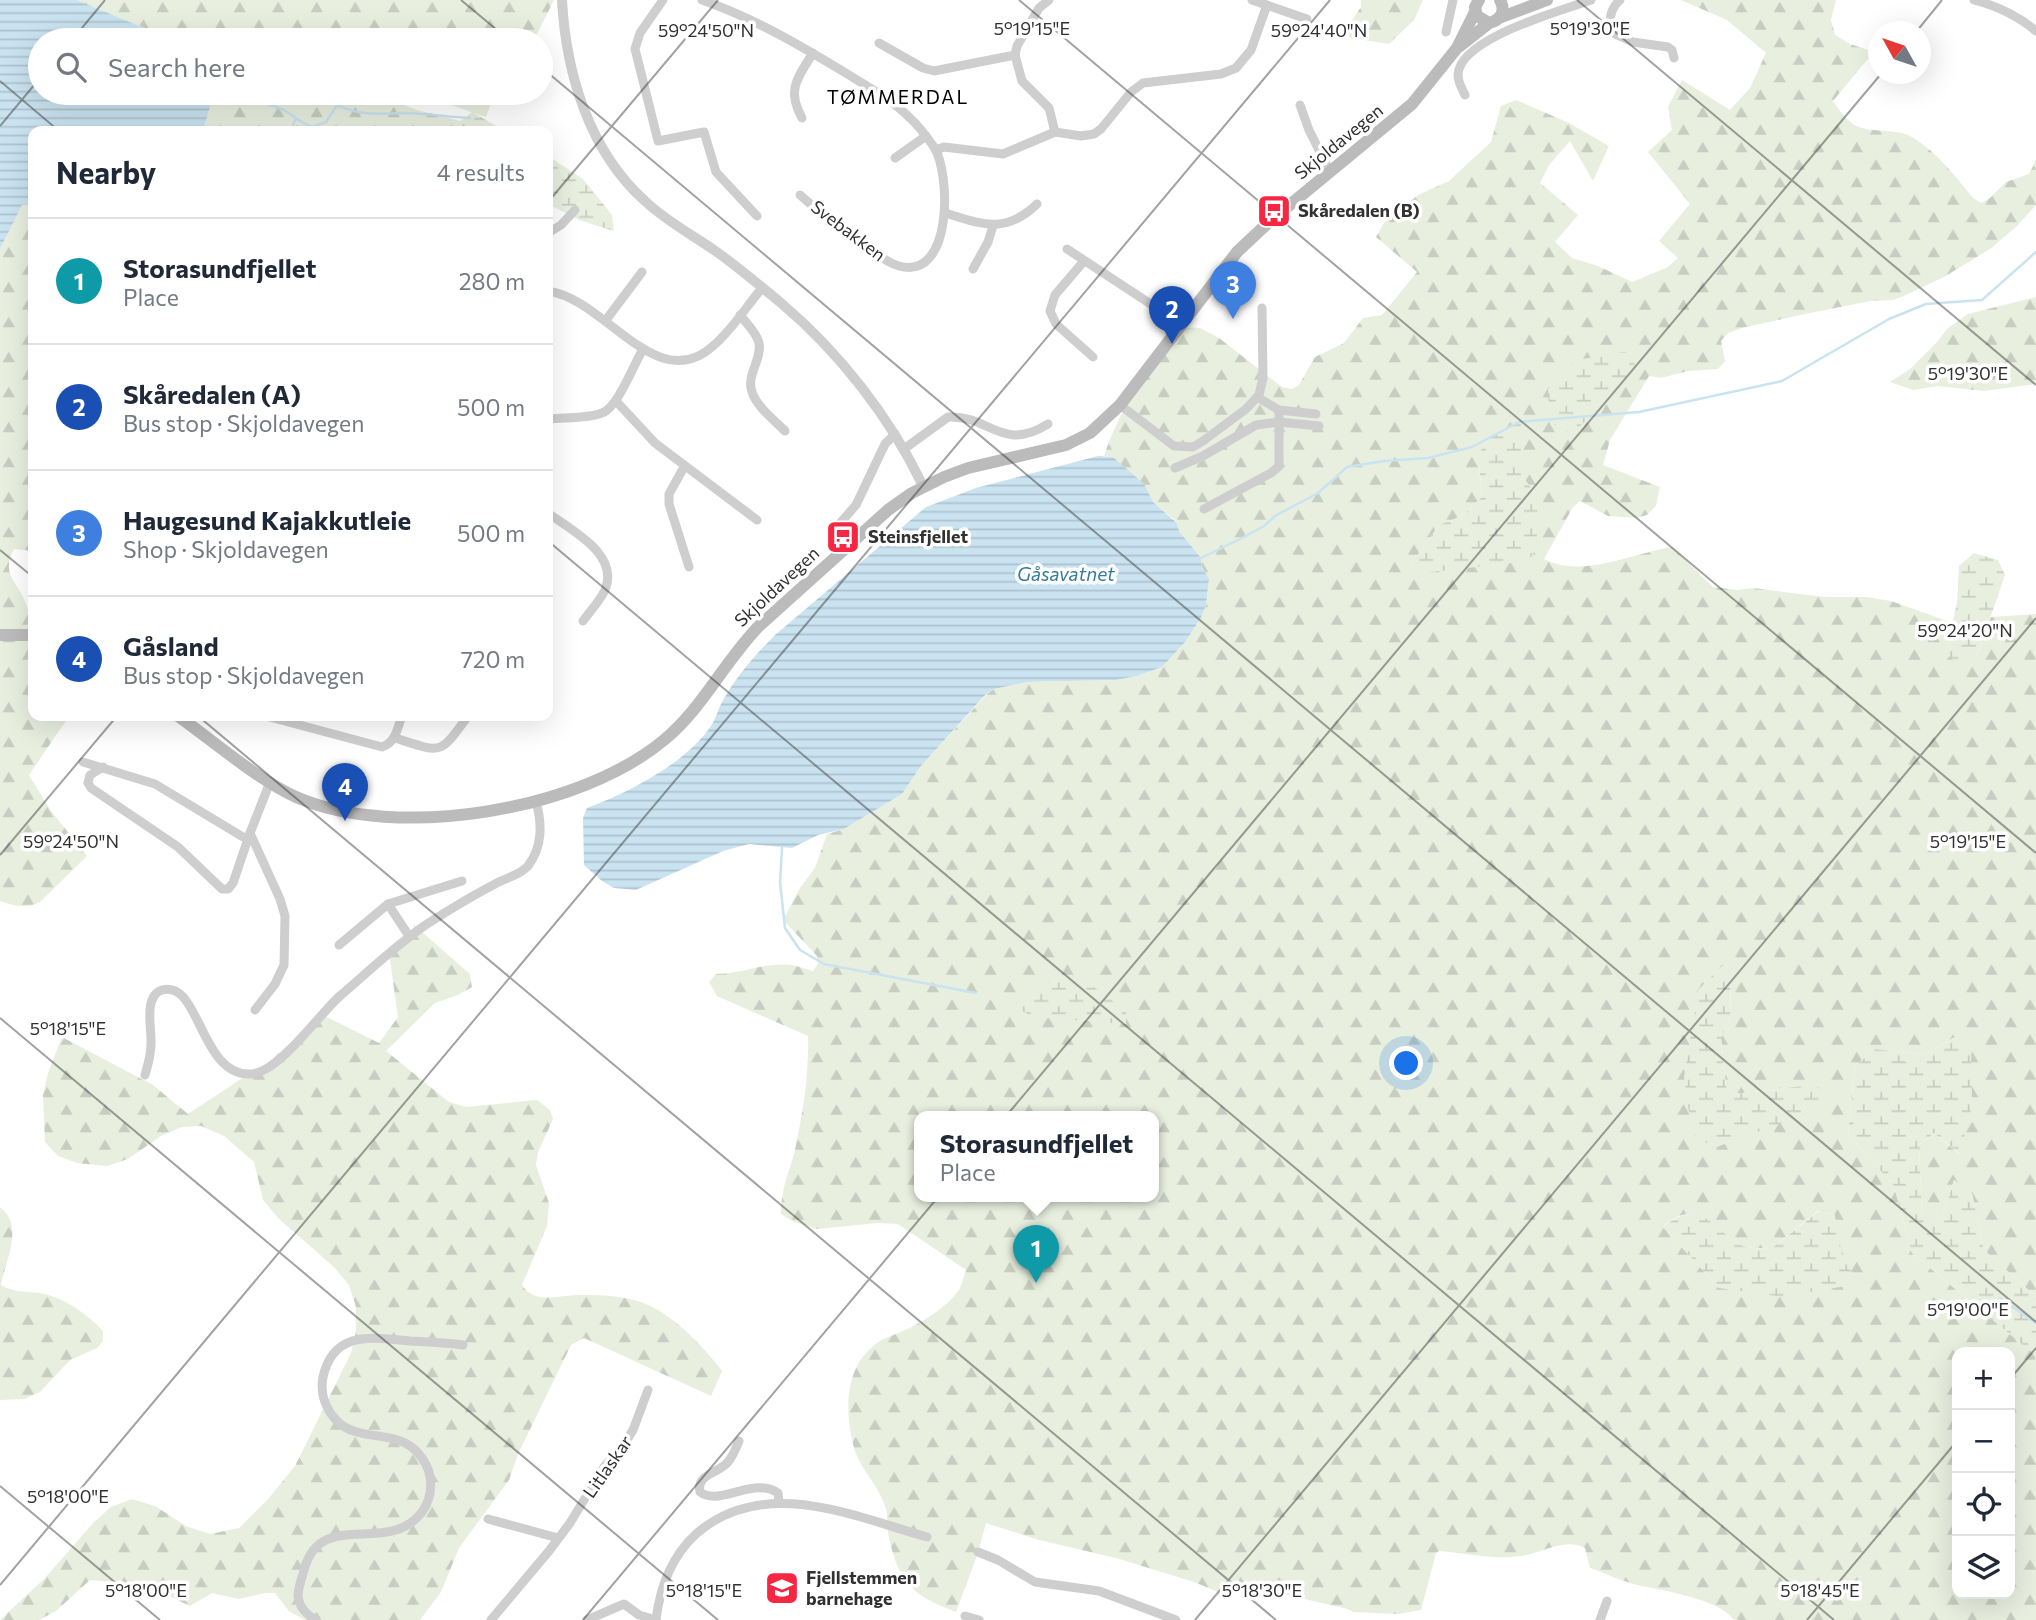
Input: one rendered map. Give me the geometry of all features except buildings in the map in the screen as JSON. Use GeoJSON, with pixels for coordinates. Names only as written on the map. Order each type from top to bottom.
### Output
{"type":"FeatureCollection","features":[{"type":"Feature","properties":{"kind":"main road","name":"Skjoldavegen"},"geometry":{"type":"LineString","coordinates":[[1500,0],[1542,1]]}},
{"type":"Feature","properties":{"kind":"main road"},"geometry":{"type":"LineString","coordinates":[[1477,4],[1480,20],[1494,20],[1503,9],[1500,0]]}},
{"type":"Feature","properties":{"kind":"main road","name":"Skjoldavegen"},"geometry":{"type":"LineString","coordinates":[[188,721],[292,796],[345,811],[395,817],[462,816],[536,801],[611,773],[665,740],[683,723],[759,626],[888,510],[923,486],[968,468],[1066,445],[1101,425],[1120,405],[1224,267],[1250,238],[1412,104],[1457,48],[1494,20],[1542,1]]}},
{"type":"Feature","properties":{"kind":"main road","name":"Skjoldavegen"},"geometry":{"type":"LineString","coordinates":[[1457,48],[1477,4]]}},
{"type":"Feature","properties":{"kind":"main road"},"geometry":{"type":"LineString","coordinates":[[0,635],[28,635]]}},
{"type":"Feature","properties":{"kind":"street"},"geometry":{"type":"LineString","coordinates":[[562,0],[580,100],[607,155],[625,180],[669,221],[715,250],[801,322],[832,354],[895,435],[923,486]]}},
{"type":"Feature","properties":{"kind":"street"},"geometry":{"type":"LineString","coordinates":[[663,0],[640,33],[635,49],[658,141],[704,132],[716,172],[757,216]]}},
{"type":"Feature","properties":{"kind":"street","name":"Svebakken"},"geometry":{"type":"LineString","coordinates":[[702,0],[716,2],[813,53],[894,104],[909,117],[936,150],[942,169],[944,225],[933,253],[916,266],[897,266],[831,222],[800,195]]}},
{"type":"Feature","properties":{"kind":"street"},"geometry":{"type":"LineString","coordinates":[[1049,0],[1039,8],[1014,55],[1022,81],[1049,108],[1055,132]]}},
{"type":"Feature","properties":{"kind":"street"},"geometry":{"type":"LineString","coordinates":[[1252,0],[1307,19]]}},
{"type":"Feature","properties":{"kind":"street"},"geometry":{"type":"LineString","coordinates":[[1446,32],[1453,0]]}},
{"type":"Feature","properties":{"kind":"street"},"geometry":{"type":"LineString","coordinates":[[1465,95],[1458,76],[1459,68],[1463,60],[1480,44],[1508,30],[1591,0]]}},
{"type":"Feature","properties":{"kind":"street"},"geometry":{"type":"LineString","coordinates":[[1620,0],[1611,11],[1610,23],[1615,34],[1633,42],[1668,47],[1674,58]]}},
{"type":"Feature","properties":{"kind":"street"},"geometry":{"type":"LineString","coordinates":[[1974,0],[2020,19],[2036,31]]}},
{"type":"Feature","properties":{"kind":"street"},"geometry":{"type":"LineString","coordinates":[[936,150],[944,147],[1003,154],[1055,132],[1081,136],[1094,134],[1131,92],[1143,83],[1230,73],[1251,50],[1267,5]]}},
{"type":"Feature","properties":{"kind":"street"},"geometry":{"type":"LineString","coordinates":[[879,43],[923,68],[934,71],[1014,55]]}},
{"type":"Feature","properties":{"kind":"street"},"geometry":{"type":"LineString","coordinates":[[802,118],[793,93],[813,53]]}},
{"type":"Feature","properties":{"kind":"street"},"geometry":{"type":"LineString","coordinates":[[1300,105],[1308,130],[1329,172]]}},
{"type":"Feature","properties":{"kind":"street"},"geometry":{"type":"LineString","coordinates":[[895,158],[926,136]]}},
{"type":"Feature","properties":{"kind":"street"},"geometry":{"type":"LineString","coordinates":[[945,213],[993,226],[1011,221],[1037,204]]}},
{"type":"Feature","properties":{"kind":"street"},"geometry":{"type":"LineString","coordinates":[[553,230],[575,210]]}},
{"type":"Feature","properties":{"kind":"street"},"geometry":{"type":"LineString","coordinates":[[972,269],[988,242],[993,226]]}},
{"type":"Feature","properties":{"kind":"street"},"geometry":{"type":"LineString","coordinates":[[1067,249],[1181,324]]}},
{"type":"Feature","properties":{"kind":"street"},"geometry":{"type":"LineString","coordinates":[[1084,261],[1055,295],[1050,311],[1056,324],[1093,357]]}},
{"type":"Feature","properties":{"kind":"street"},"geometry":{"type":"LineString","coordinates":[[606,320],[642,272]]}},
{"type":"Feature","properties":{"kind":"street"},"geometry":{"type":"LineString","coordinates":[[553,292],[574,298],[643,349],[671,360],[692,359],[713,346],[762,288]]}},
{"type":"Feature","properties":{"kind":"street"},"geometry":{"type":"LineString","coordinates":[[1120,405],[1166,441],[1184,448],[1203,442],[1257,397],[1263,378],[1262,308]]}},
{"type":"Feature","properties":{"kind":"street"},"geometry":{"type":"LineString","coordinates":[[740,315],[759,342],[759,351],[750,379],[751,392],[785,431]]}},
{"type":"Feature","properties":{"kind":"street"},"geometry":{"type":"LineString","coordinates":[[553,418],[602,413],[613,407],[643,349]]}},
{"type":"Feature","properties":{"kind":"street"},"geometry":{"type":"LineString","coordinates":[[1257,397],[1279,410],[1316,414]]}},
{"type":"Feature","properties":{"kind":"street"},"geometry":{"type":"LineString","coordinates":[[616,401],[655,443],[757,520]]}},
{"type":"Feature","properties":{"kind":"street"},"geometry":{"type":"LineString","coordinates":[[1204,509],[1275,470],[1280,460],[1279,410]]}},
{"type":"Feature","properties":{"kind":"street"},"geometry":{"type":"LineString","coordinates":[[904,449],[948,417],[967,419],[1014,436],[1035,432],[1048,424]]}},
{"type":"Feature","properties":{"kind":"street"},"geometry":{"type":"LineString","coordinates":[[1175,468],[1203,456],[1256,425],[1279,422],[1319,426]]}},
{"type":"Feature","properties":{"kind":"street"},"geometry":{"type":"LineString","coordinates":[[835,529],[856,505],[885,444],[895,435]]}},
{"type":"Feature","properties":{"kind":"street"},"geometry":{"type":"LineString","coordinates":[[684,467],[669,494],[669,504],[689,567]]}},
{"type":"Feature","properties":{"kind":"street"},"geometry":{"type":"LineString","coordinates":[[553,517],[592,546],[606,566],[606,589],[583,621]]}},
{"type":"Feature","properties":{"kind":"street"},"geometry":{"type":"LineString","coordinates":[[284,721],[374,746],[387,745],[395,738],[400,721]]}},
{"type":"Feature","properties":{"kind":"street"},"geometry":{"type":"LineString","coordinates":[[395,738],[438,748],[448,744],[464,721]]}},
{"type":"Feature","properties":{"kind":"street"},"geometry":{"type":"LineString","coordinates":[[83,762],[155,784],[249,837],[280,899],[285,916],[284,965],[275,984],[255,1010]]}},
{"type":"Feature","properties":{"kind":"street"},"geometry":{"type":"LineString","coordinates":[[103,767],[90,775],[88,783],[91,788],[178,847],[222,889],[228,889],[233,883],[270,782]]}},
{"type":"Feature","properties":{"kind":"street"},"geometry":{"type":"LineString","coordinates":[[145,1075],[151,1044],[151,1004],[157,993],[163,990],[175,991],[185,999],[220,1062],[242,1073],[258,1073],[274,1065],[335,1001],[409,936],[463,901],[525,870],[542,830],[536,801]]}},
{"type":"Feature","properties":{"kind":"street"},"geometry":{"type":"LineString","coordinates":[[339,945],[388,904],[462,881]]}},
{"type":"Feature","properties":{"kind":"street"},"geometry":{"type":"LineString","coordinates":[[388,904],[409,936]]}},
{"type":"Feature","properties":{"kind":"street"},"geometry":{"type":"LineString","coordinates":[[316,1620],[304,1611],[298,1592],[306,1562],[317,1545],[335,1536],[400,1531],[410,1525],[425,1507],[431,1483],[427,1465],[408,1444],[388,1436],[355,1432],[336,1420],[327,1408],[323,1393],[323,1379],[331,1359],[341,1347],[360,1338],[463,1345]]}},
{"type":"Feature","properties":{"kind":"street","name":"Litlaskar"},"geometry":{"type":"LineString","coordinates":[[491,1620],[558,1538],[604,1467],[633,1430],[648,1390]]}},
{"type":"Feature","properties":{"kind":"street"},"geometry":{"type":"LineString","coordinates":[[739,1441],[728,1462],[702,1478],[698,1487],[700,1492],[702,1495],[713,1496],[764,1487],[778,1493],[779,1502]]}},
{"type":"Feature","properties":{"kind":"street"},"geometry":{"type":"LineString","coordinates":[[587,1620],[624,1604],[645,1618],[656,1620],[670,1569],[690,1540],[729,1512],[757,1504],[779,1502],[822,1507],[927,1537]]}},
{"type":"Feature","properties":{"kind":"street"},"geometry":{"type":"LineString","coordinates":[[488,1519],[558,1538]]}},
{"type":"Feature","properties":{"kind":"street"},"geometry":{"type":"LineString","coordinates":[[978,1552],[998,1560],[1035,1582],[1099,1591],[1176,1620]]}},
{"type":"Feature","properties":{"kind":"street"},"geometry":{"type":"LineString","coordinates":[[1600,1620],[1607,1601]]}},
{"type":"Feature","properties":{"kind":"street"},"geometry":{"type":"LineString","coordinates":[[965,1616],[979,1620]]}},
{"type":"Feature","properties":{"kind":"green space"},"geometry":{"type":"Polygon","coordinates":[[[77,0],[554,0],[540,28],[144,28],[77,0]]]}},
{"type":"Feature","properties":{"kind":"green space"},"geometry":{"type":"Polygon","coordinates":[[[1361,0],[1423,0],[1414,20],[1389,44],[1351,38],[1344,32],[1361,7],[1361,0]]]}},
{"type":"Feature","properties":{"kind":"green space"},"geometry":{"type":"Polygon","coordinates":[[[1681,0],[1836,0],[1831,20],[1835,35],[1868,50],[1868,59],[1833,101],[1848,120],[1866,129],[1899,132],[1912,137],[1938,157],[1973,198],[1981,203],[2006,182],[2029,174],[2036,160],[2036,205],[1990,249],[1944,277],[1904,296],[1742,328],[1728,333],[1721,341],[1725,361],[1718,369],[1688,371],[1661,378],[1649,376],[1610,440],[1603,465],[1660,487],[1656,506],[1647,515],[1636,518],[1608,516],[1580,501],[1573,507],[1544,559],[1559,564],[1591,566],[1672,547],[1713,587],[1737,590],[1753,588],[1825,597],[1866,597],[1891,601],[1953,623],[1945,653],[1977,656],[1991,617],[2036,614],[2036,1297],[1984,1250],[1972,1194],[1954,1180],[1942,1218],[1922,1217],[1919,1145],[1934,1133],[1959,1154],[1955,1037],[1924,1055],[1875,1049],[1855,1066],[1848,1134],[1894,1186],[1912,1253],[2029,1350],[2036,1352],[2036,1620],[1733,1619],[1726,1612],[1703,1601],[1631,1583],[1590,1568],[1585,1548],[1570,1544],[1510,1557],[1439,1551],[1436,1553],[1421,1610],[1398,1614],[1353,1612],[1248,1586],[1227,1584],[1219,1595],[1216,1591],[1194,1582],[986,1523],[956,1612],[928,1599],[908,1584],[896,1563],[885,1506],[853,1444],[849,1414],[850,1386],[854,1372],[870,1349],[883,1339],[941,1309],[959,1290],[966,1270],[898,1224],[878,1223],[817,1229],[794,1222],[781,1214],[784,1189],[803,1108],[808,1036],[717,996],[709,982],[716,974],[772,965],[791,965],[813,971],[818,964],[817,956],[783,920],[800,888],[815,868],[827,834],[844,829],[902,794],[921,766],[994,689],[1028,682],[1117,680],[1137,676],[1162,667],[1185,642],[1206,605],[1209,579],[1202,567],[1201,558],[1179,531],[1177,522],[1153,502],[1113,457],[1104,456],[1118,421],[1136,388],[1178,327],[1200,328],[1219,338],[1282,387],[1292,389],[1299,385],[1315,357],[1344,343],[1363,318],[1382,315],[1417,272],[1376,237],[1384,223],[1418,195],[1449,181],[1491,142],[1501,106],[1516,100],[1569,123],[1609,146],[1593,181],[1570,141],[1549,165],[1540,183],[1578,215],[1555,242],[1572,258],[1598,266],[1632,282],[1668,267],[1678,258],[1659,241],[1690,204],[1648,152],[1672,130],[1668,107],[1682,80],[1730,110],[1750,88],[1766,53],[1727,20],[1681,0]],[[1479,466],[1482,497],[1462,516],[1439,525],[1410,566],[1535,493],[1521,475],[1479,466]],[[1731,974],[1692,1133],[1811,1085],[1734,1094],[1726,1087],[1721,1038],[1730,1016],[1731,974]],[[1819,1210],[1771,1249],[1743,1246],[1696,1215],[1686,1214],[1675,1218],[1663,1227],[1719,1288],[1843,1260],[1819,1210]]]}},
{"type":"Feature","properties":{"kind":"green space"},"geometry":{"type":"Polygon","coordinates":[[[211,105],[404,105],[461,121],[454,126],[204,126],[211,105]]]}},
{"type":"Feature","properties":{"kind":"green space"},"geometry":{"type":"Polygon","coordinates":[[[451,105],[490,105],[486,117],[451,105]]]}},
{"type":"Feature","properties":{"kind":"green space"},"geometry":{"type":"Polygon","coordinates":[[[472,112],[496,126],[454,126],[472,112]]]}},
{"type":"Feature","properties":{"kind":"green space"},"geometry":{"type":"Polygon","coordinates":[[[553,159],[583,179],[612,215],[614,231],[579,220],[553,207],[553,159]]]}},
{"type":"Feature","properties":{"kind":"green space"},"geometry":{"type":"Polygon","coordinates":[[[28,204],[28,550],[14,549],[9,565],[12,578],[28,609],[28,721],[66,721],[29,775],[51,811],[87,856],[40,902],[25,906],[0,901],[0,249],[22,205],[28,204]]]}},
{"type":"Feature","properties":{"kind":"green space"},"geometry":{"type":"Polygon","coordinates":[[[2036,297],[2036,384],[1984,391],[1938,386],[1913,390],[1890,382],[1910,369],[1948,328],[1968,314],[2036,297]]]}},
{"type":"Feature","properties":{"kind":"green space"},"geometry":{"type":"Polygon","coordinates":[[[1630,351],[1637,371],[1572,434],[1550,422],[1548,389],[1577,360],[1630,351]]]}},
{"type":"Feature","properties":{"kind":"green space"},"geometry":{"type":"Polygon","coordinates":[[[1523,422],[1521,475],[1535,493],[1539,525],[1533,556],[1511,563],[1424,573],[1410,566],[1439,525],[1462,516],[1482,497],[1480,456],[1487,440],[1523,422]]]}},
{"type":"Feature","properties":{"kind":"green space"},"geometry":{"type":"Polygon","coordinates":[[[1974,553],[1998,560],[2005,575],[1977,656],[1960,666],[1945,653],[1957,603],[1959,566],[1974,553]]]}},
{"type":"Feature","properties":{"kind":"green space"},"geometry":{"type":"Polygon","coordinates":[[[413,924],[470,974],[472,987],[435,1003],[386,1051],[449,1102],[466,1107],[537,1100],[550,1110],[553,1119],[538,1152],[536,1165],[549,1203],[547,1226],[522,1285],[541,1297],[617,1297],[634,1300],[660,1311],[689,1334],[722,1371],[711,1396],[584,1338],[571,1345],[518,1454],[509,1480],[459,1548],[441,1592],[420,1620],[305,1620],[289,1611],[275,1593],[239,1599],[212,1593],[190,1606],[146,1585],[90,1580],[56,1611],[39,1620],[0,1620],[45,1578],[94,1522],[111,1507],[132,1499],[155,1506],[186,1526],[210,1534],[239,1528],[269,1498],[295,1466],[351,1353],[356,1331],[356,1307],[349,1285],[334,1267],[279,1219],[263,1200],[254,1162],[224,1136],[201,1126],[182,1127],[161,1136],[128,1159],[107,1166],[77,1163],[58,1156],[45,1142],[43,1095],[62,1037],[153,1085],[188,1114],[247,1075],[258,1071],[323,1015],[379,1043],[398,1017],[389,953],[415,931],[413,924]]]}},
{"type":"Feature","properties":{"kind":"green space"},"geometry":{"type":"Polygon","coordinates":[[[1723,965],[1731,974],[1730,1016],[1721,1038],[1726,1087],[1734,1094],[1811,1085],[1825,1091],[1822,1108],[1714,1148],[1692,1133],[1684,1077],[1698,990],[1723,965]]]}},
{"type":"Feature","properties":{"kind":"green space"},"geometry":{"type":"Polygon","coordinates":[[[1087,982],[1126,1011],[1126,1024],[1034,1017],[1016,1008],[1041,983],[1087,982]]]}},
{"type":"Feature","properties":{"kind":"green space"},"geometry":{"type":"Polygon","coordinates":[[[1955,1037],[1971,1041],[1972,1105],[1960,1154],[1934,1133],[1919,1145],[1922,1216],[1942,1218],[1954,1180],[1972,1193],[1984,1250],[2036,1297],[2036,1352],[2029,1350],[1912,1253],[1894,1186],[1848,1134],[1855,1066],[1875,1049],[1924,1055],[1955,1037]]]}},
{"type":"Feature","properties":{"kind":"green space"},"geometry":{"type":"Polygon","coordinates":[[[0,1207],[11,1224],[12,1234],[1,1285],[15,1291],[40,1293],[66,1302],[90,1318],[103,1331],[103,1341],[97,1348],[70,1360],[40,1392],[24,1399],[0,1400],[0,1207]]]}},
{"type":"Feature","properties":{"kind":"green space"},"geometry":{"type":"Polygon","coordinates":[[[1820,1210],[1834,1211],[1843,1260],[1852,1272],[1846,1286],[1781,1297],[1719,1288],[1663,1227],[1688,1214],[1697,1215],[1706,1218],[1743,1246],[1771,1249],[1820,1210]]]}},
{"type":"Feature","properties":{"kind":"water"},"geometry":{"type":"Polygon","coordinates":[[[0,0],[77,0],[144,28],[28,28],[28,105],[211,105],[204,126],[28,126],[28,204],[22,205],[0,249],[0,0]]]}},
{"type":"Feature","properties":{"kind":"water","name":"Gåsavatnet"},"geometry":{"type":"Polygon","coordinates":[[[1098,456],[1113,457],[1144,484],[1153,502],[1177,523],[1179,531],[1201,558],[1202,567],[1209,579],[1206,605],[1201,618],[1185,642],[1162,667],[1116,680],[1028,682],[994,689],[986,694],[921,766],[902,794],[844,829],[818,835],[792,848],[749,844],[723,851],[636,890],[614,888],[584,865],[583,818],[587,808],[638,785],[687,752],[711,726],[732,686],[767,643],[926,507],[976,488],[1098,456]]]}},
{"type":"Feature","properties":{"kind":"waterway"},"geometry":{"type":"LineString","coordinates":[[271,105],[310,126]]}},
{"type":"Feature","properties":{"kind":"waterway"},"geometry":{"type":"LineString","coordinates":[[315,126],[326,122],[337,105]]}},
{"type":"Feature","properties":{"kind":"waterway"},"geometry":{"type":"LineString","coordinates":[[337,105],[370,114],[411,113],[470,118]]}},
{"type":"Feature","properties":{"kind":"waterway"},"geometry":{"type":"LineString","coordinates":[[293,126],[295,120]]}},
{"type":"Feature","properties":{"kind":"waterway"},"geometry":{"type":"LineString","coordinates":[[1201,558],[1264,526],[1275,516],[1318,493],[1347,467],[1428,458],[1472,447],[1519,422],[1639,412],[1782,381],[1889,319],[1926,304],[1982,300],[2036,252]]}},
{"type":"Feature","properties":{"kind":"waterway"},"geometry":{"type":"LineString","coordinates":[[782,848],[780,882],[785,928],[800,950],[824,964],[976,993]]}},
{"type":"Feature","properties":{"kind":"waterway"},"geometry":{"type":"LineString","coordinates":[[2000,1298],[2036,1323]]}},
{"type":"Feature","properties":{"kind":"place","name":"Skåredalen (B)"},"geometry":{"type":"Point","coordinates":[1274,211]}},
{"type":"Feature","properties":{"kind":"place","name":"Haugesund Kajakkutleie"},"geometry":{"type":"Point","coordinates":[1233,319]}},
{"type":"Feature","properties":{"kind":"place","name":"Skåredalen (A)"},"geometry":{"type":"Point","coordinates":[1172,344]}},
{"type":"Feature","properties":{"kind":"place","name":"Steinsfjellet"},"geometry":{"type":"Point","coordinates":[843,537]}},
{"type":"Feature","properties":{"kind":"place","name":"Gåsland"},"geometry":{"type":"Point","coordinates":[345,821]}},
{"type":"Feature","properties":{"kind":"place","name":"Storasundfjellet"},"geometry":{"type":"Point","coordinates":[1036,1283]}},
{"type":"Feature","properties":{"kind":"place","name":"Fjellstemmen barnehage"},"geometry":{"type":"Point","coordinates":[782,1588]}},
{"type":"Feature","properties":{"kind":"district","name":"TØMMERDAL"},"geometry":{"type":"Point","coordinates":[898,97]}}]}
